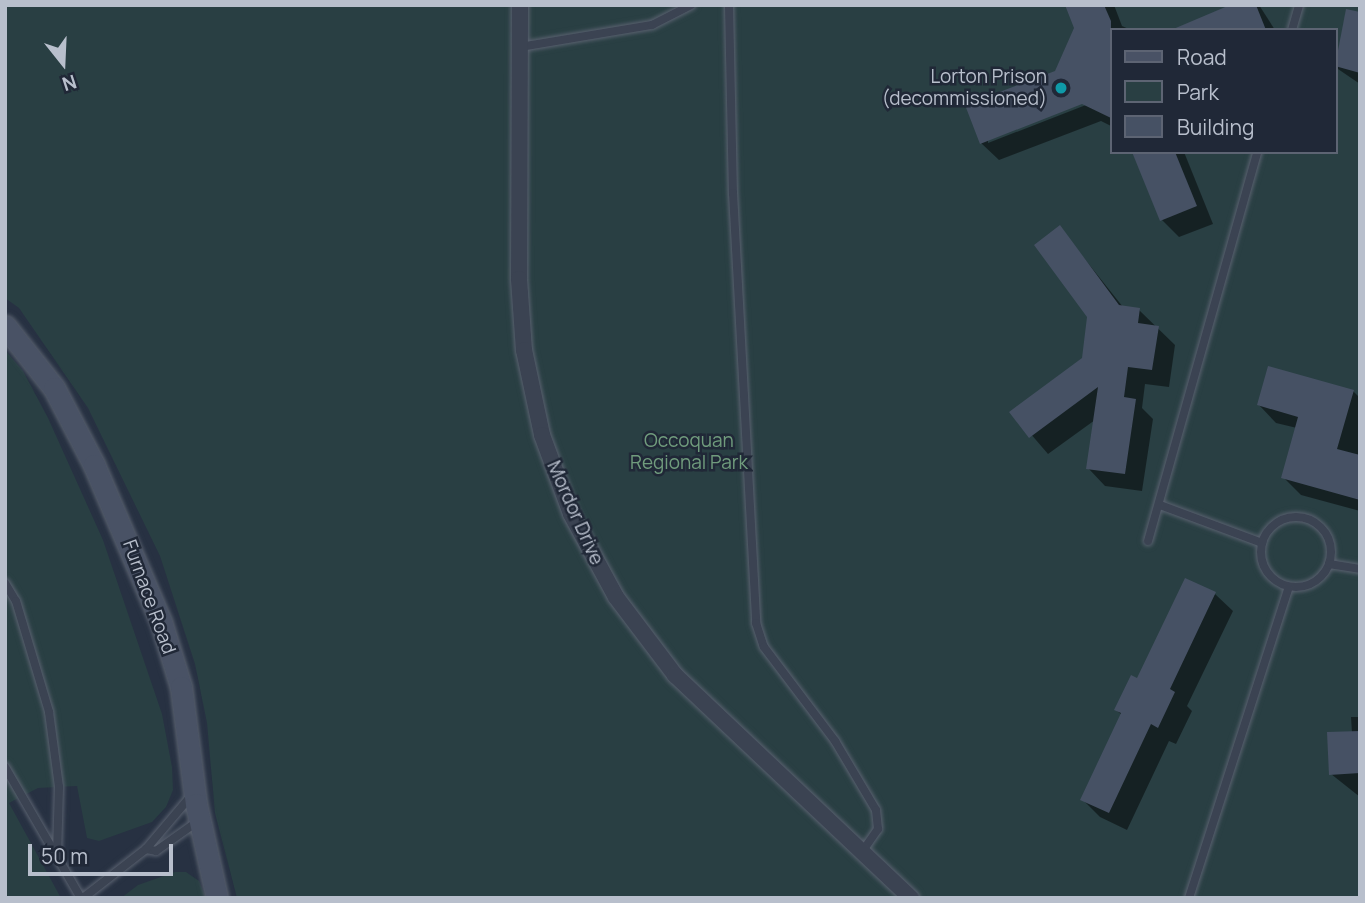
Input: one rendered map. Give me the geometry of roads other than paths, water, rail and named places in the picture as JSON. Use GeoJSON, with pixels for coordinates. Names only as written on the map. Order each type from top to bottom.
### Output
{"type":"FeatureCollection","features":[{"type":"Feature","properties":{"kind":"main road","name":"Furnace Road"},"geometry":{"type":"LineString","coordinates":[[5,326],[54,387],[131,546],[181,687],[200,820],[218,898]]}},
{"type":"Feature","properties":{"kind":"street","name":"Mordor Drive"},"geometry":{"type":"LineString","coordinates":[[520,5],[519,279],[524,350],[542,435],[571,514],[616,597],[675,676],[911,898]]}},
{"type":"Feature","properties":{"kind":"lane"},"geometry":{"type":"LineString","coordinates":[[520,47],[652,25],[691,5]]}},
{"type":"Feature","properties":{"kind":"lane"},"geometry":{"type":"LineString","coordinates":[[729,5],[733,193],[756,623],[764,647],[835,741],[877,810],[878,829],[862,853]]}},
{"type":"Feature","properties":{"kind":"lane"},"geometry":{"type":"LineString","coordinates":[[1293,28],[1299,5]]}},
{"type":"Feature","properties":{"kind":"lane"},"geometry":{"type":"LineString","coordinates":[[1148,541],[1256,154]]}},
{"type":"Feature","properties":{"kind":"lane"},"geometry":{"type":"LineString","coordinates":[[1160,505],[1262,542]]}},
{"type":"Feature","properties":{"kind":"lane"},"geometry":{"type":"LineString","coordinates":[[1284,519],[1306,519],[1324,532],[1331,553],[1329,564],[1308,585],[1289,587],[1269,575],[1260,554],[1262,542],[1274,524],[1284,519]]}},
{"type":"Feature","properties":{"kind":"lane"},"geometry":{"type":"LineString","coordinates":[[1329,564],[1360,569]]}},
{"type":"Feature","properties":{"kind":"lane"},"geometry":{"type":"LineString","coordinates":[[5,583],[16,601],[50,712],[59,786],[57,855]]}},
{"type":"Feature","properties":{"kind":"lane"},"geometry":{"type":"LineString","coordinates":[[1189,898],[1289,587]]}},
{"type":"Feature","properties":{"kind":"lane"},"geometry":{"type":"LineString","coordinates":[[5,767],[82,898],[146,849],[195,791]]}},
{"type":"Feature","properties":{"kind":"lane"},"geometry":{"type":"LineString","coordinates":[[146,849],[156,851],[200,820]]}},
{"type":"Feature","properties":{"kind":"place","name":"Lorton Prison (decommissioned)"},"geometry":{"type":"Point","coordinates":[1061,88]}},
{"type":"Feature","properties":{"kind":"park label","name":"Occoquan Regional Park"},"geometry":{"type":"Point","coordinates":[689,452]}}]}
